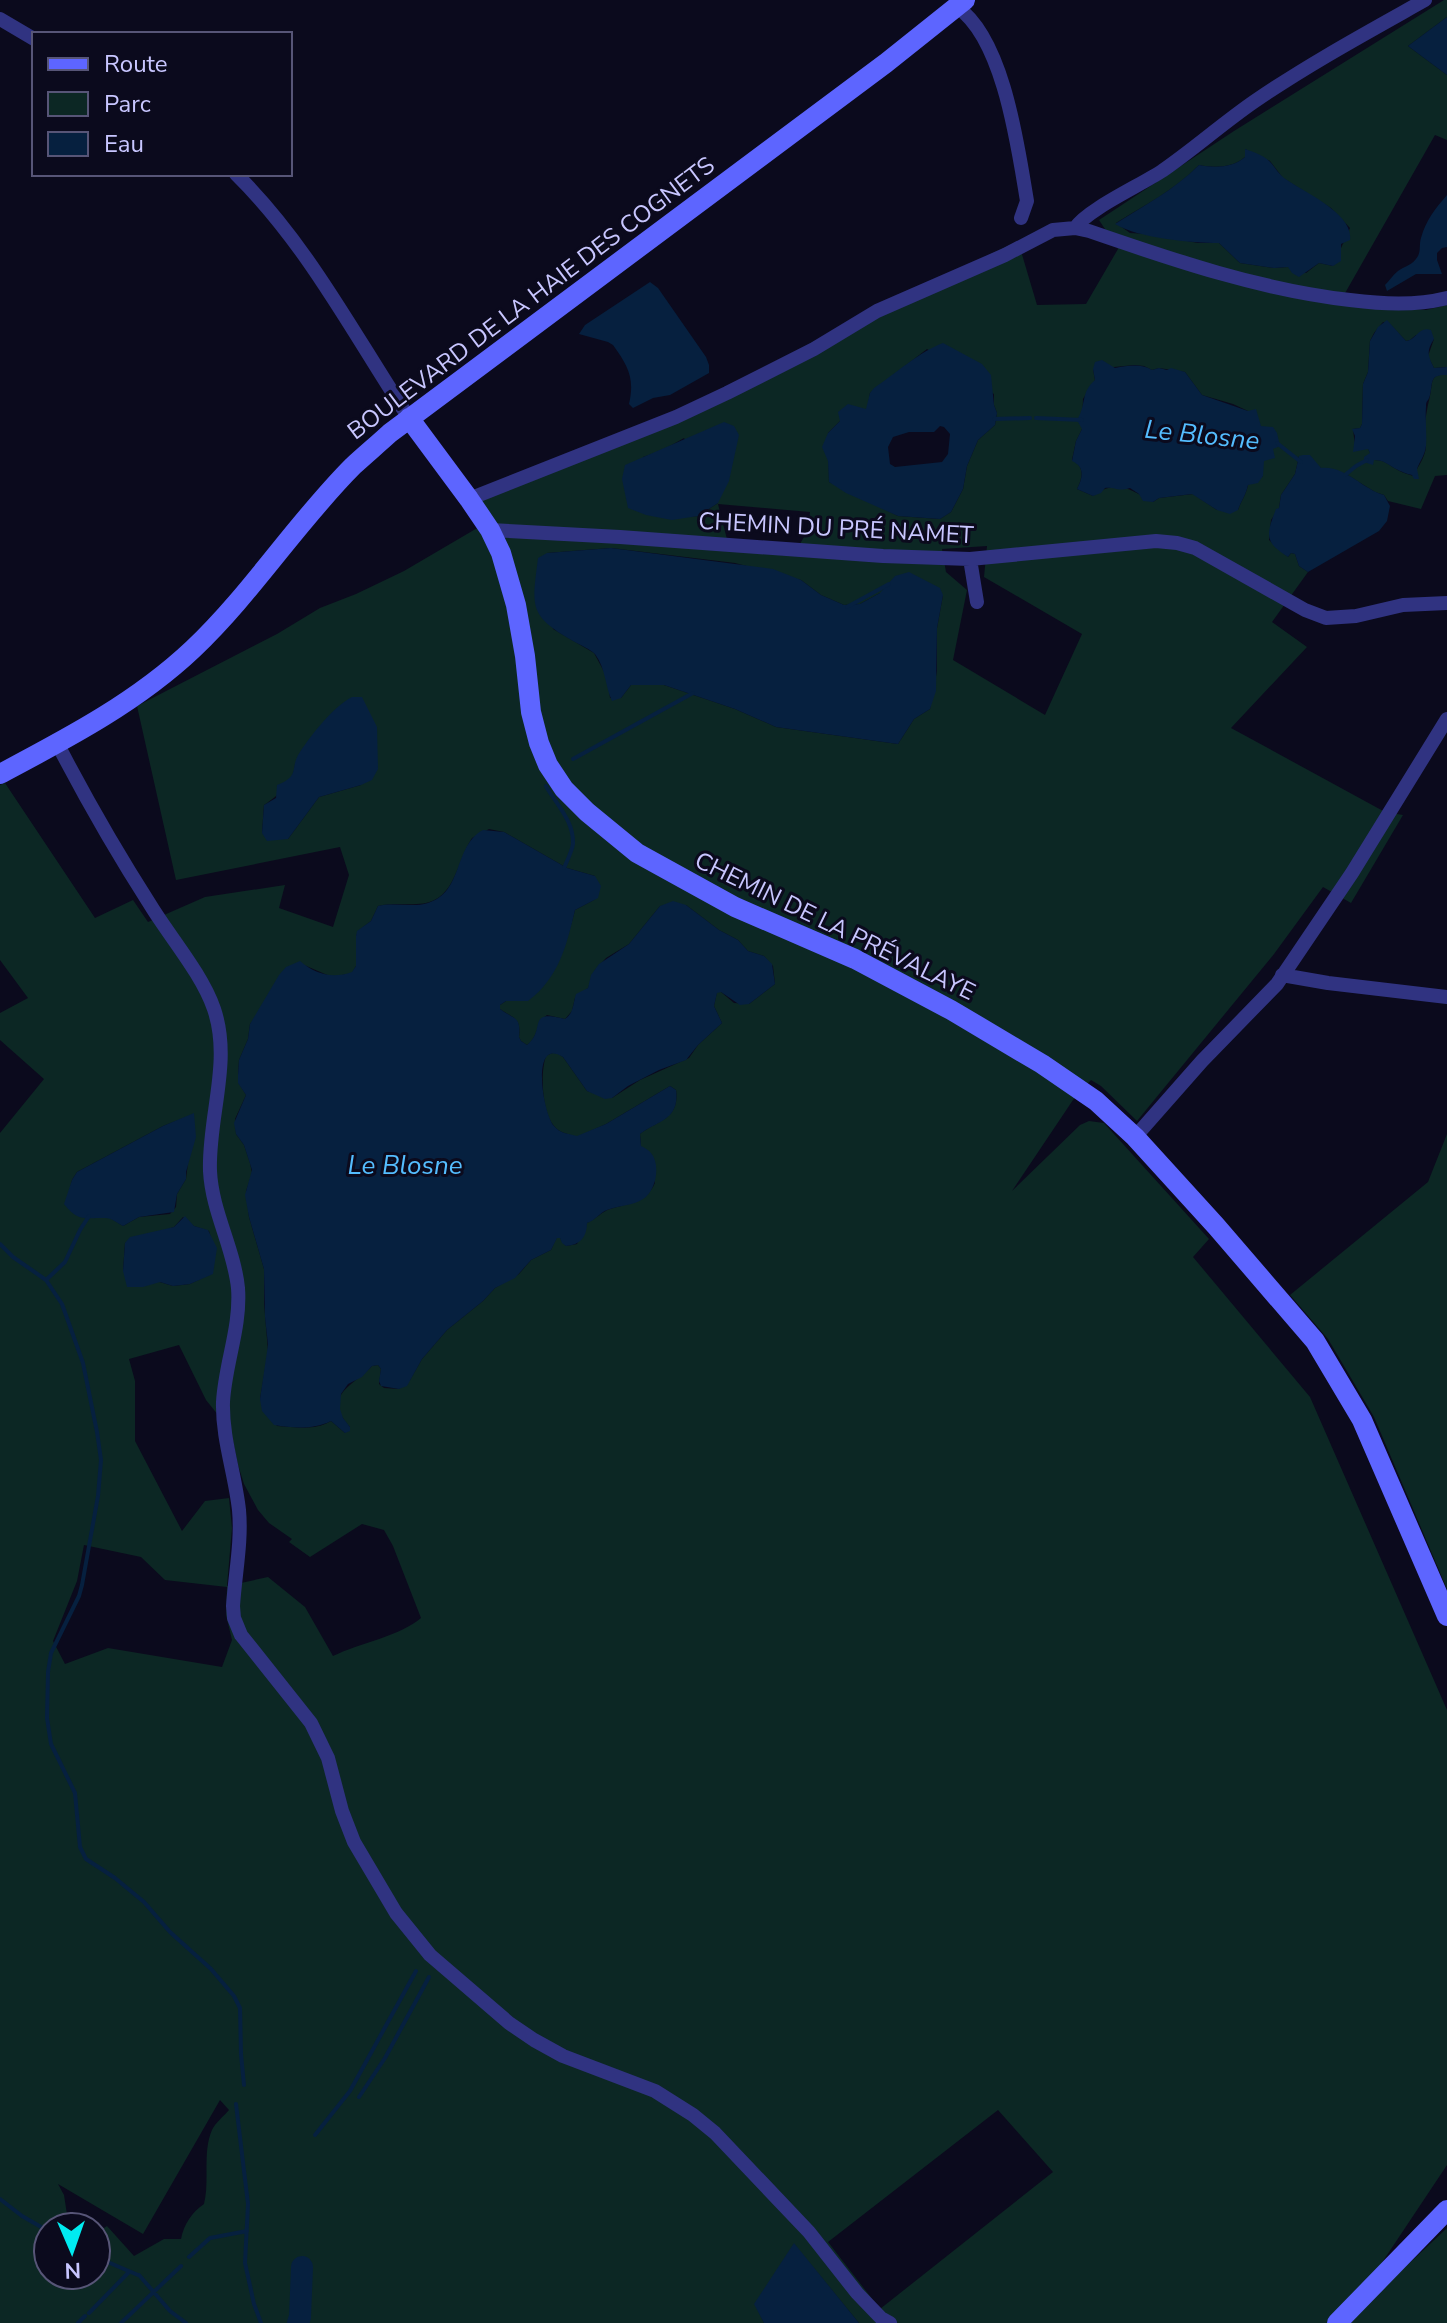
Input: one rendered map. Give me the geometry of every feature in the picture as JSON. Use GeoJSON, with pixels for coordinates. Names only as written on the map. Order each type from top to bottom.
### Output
{"type":"FeatureCollection","features":[{"type":"Feature","properties":{"kind":"street"},"geometry":{"type":"LineString","coordinates":[[1075,228],[1081,219],[1176,161],[1254,102],[1425,0]]}},
{"type":"Feature","properties":{"kind":"street"},"geometry":{"type":"LineString","coordinates":[[961,3],[988,47],[1005,95],[1027,201],[1021,218]]}},
{"type":"Feature","properties":{"kind":"street","name":"BOULEVARD DE LA HAIE DES COGNETS"},"geometry":{"type":"LineString","coordinates":[[0,774],[132,698],[192,650],[242,597],[353,466],[409,418],[659,234],[961,3]]}},
{"type":"Feature","properties":{"kind":"street"},"geometry":{"type":"LineString","coordinates":[[0,19],[32,38]]}},
{"type":"Feature","properties":{"kind":"street"},"geometry":{"type":"LineString","coordinates":[[238,176],[273,212],[303,252],[409,418]]}},
{"type":"Feature","properties":{"kind":"street"},"geometry":{"type":"LineString","coordinates":[[469,499],[676,417],[814,349],[877,311],[1005,255],[1053,230],[1075,228],[1223,273],[1315,296],[1375,303],[1417,303],[1447,298]]}},
{"type":"Feature","properties":{"kind":"street","name":"CHEMIN DE LA PRÉVALAYE"},"geometry":{"type":"LineString","coordinates":[[409,418],[469,499],[499,550],[516,605],[531,712],[539,743],[548,765],[564,789],[637,853],[735,907],[855,959],[951,1010],[1042,1064],[1096,1101],[1135,1137],[1315,1341],[1362,1420],[1447,1616]]}},
{"type":"Feature","properties":{"kind":"street","name":"CHEMIN DU PRÉ NAMET"},"geometry":{"type":"LineString","coordinates":[[490,530],[970,559],[1134,542],[1177,543],[1212,556],[1305,610],[1326,618],[1356,616],[1403,605],[1447,603]]}},
{"type":"Feature","properties":{"kind":"street"},"geometry":{"type":"LineString","coordinates":[[970,559],[977,602]]}},
{"type":"Feature","properties":{"kind":"street"},"geometry":{"type":"LineString","coordinates":[[1135,1137],[1282,975],[1352,873],[1447,719]]}},
{"type":"Feature","properties":{"kind":"street"},"geometry":{"type":"LineString","coordinates":[[57,743],[102,825],[199,980],[217,1020],[220,1050],[218,1098],[210,1166],[215,1206],[238,1288],[237,1319],[226,1379],[223,1420],[239,1509],[233,1606],[241,1635],[311,1723],[328,1758],[354,1842],[396,1913],[430,1955],[509,2023],[534,2040],[563,2056],[655,2091],[693,2115],[715,2133],[809,2232],[857,2293],[890,2323]]}},
{"type":"Feature","properties":{"kind":"street"},"geometry":{"type":"LineString","coordinates":[[1282,975],[1447,997]]}},
{"type":"Feature","properties":{"kind":"street"},"geometry":{"type":"LineString","coordinates":[[1337,2323],[1447,2210]]}},
{"type":"Feature","properties":{"kind":"green space"},"geometry":{"type":"Polygon","coordinates":[[[1447,0],[1447,17],[1408,46],[1447,75],[1447,140],[1435,135],[1340,302],[1426,310],[1447,305],[1447,367],[1434,368],[1428,356],[1434,339],[1416,335],[1406,341],[1390,324],[1383,322],[1374,333],[1363,384],[1362,424],[1360,428],[1353,429],[1355,446],[1368,449],[1374,460],[1413,476],[1425,451],[1425,424],[1433,380],[1437,376],[1447,375],[1447,475],[1435,476],[1421,509],[1388,501],[1384,495],[1346,474],[1321,468],[1299,456],[1295,474],[1281,495],[1279,508],[1271,520],[1269,540],[1288,557],[1291,553],[1295,554],[1299,566],[1308,572],[1272,622],[1307,647],[1231,728],[1385,812],[1403,815],[1351,903],[1323,887],[1274,954],[1137,1121],[1091,1080],[1073,1100],[1012,1191],[1080,1125],[1089,1121],[1104,1123],[1209,1239],[1193,1257],[1310,1397],[1447,1710],[1447,2165],[1373,2276],[1327,2323],[859,2323],[794,2244],[755,2304],[764,2323],[0,2323],[0,1133],[44,1079],[0,1040],[0,1013],[28,998],[0,960],[0,785],[5,783],[95,918],[133,900],[148,922],[205,897],[285,885],[279,908],[333,927],[349,875],[340,847],[176,880],[137,706],[277,634],[320,608],[404,571],[479,527],[475,499],[685,410],[869,312],[1018,241],[1037,305],[1086,304],[1118,249],[1099,220],[1234,131],[1447,0]],[[1245,149],[1245,157],[1229,165],[1199,165],[1170,190],[1116,223],[1130,233],[1219,243],[1240,263],[1288,267],[1306,273],[1319,263],[1333,266],[1350,228],[1331,208],[1283,178],[1270,161],[1245,149]],[[927,349],[870,393],[867,410],[840,421],[828,433],[829,482],[898,516],[940,519],[951,512],[963,489],[967,466],[978,440],[995,425],[994,394],[927,349]],[[1135,365],[1093,369],[1095,380],[1083,399],[1082,429],[1072,460],[1082,473],[1077,489],[1093,496],[1110,488],[1124,488],[1153,502],[1159,498],[1193,494],[1217,510],[1238,510],[1248,485],[1263,476],[1261,426],[1248,411],[1202,395],[1185,372],[1159,368],[1152,370],[1135,365]],[[684,438],[643,457],[687,517],[698,516],[718,503],[684,438]],[[718,504],[730,551],[793,556],[808,530],[810,512],[718,504]],[[987,546],[942,549],[946,572],[967,590],[953,660],[1045,715],[1082,634],[984,577],[987,546]],[[611,548],[547,553],[553,629],[594,653],[608,679],[610,698],[621,698],[631,685],[664,685],[735,709],[776,727],[898,744],[914,719],[930,709],[937,671],[937,628],[943,595],[880,593],[860,604],[844,605],[821,595],[801,580],[735,563],[611,548]],[[295,764],[280,793],[264,805],[262,833],[288,839],[319,797],[361,785],[295,764]],[[489,829],[472,838],[451,883],[438,898],[417,904],[378,906],[371,921],[356,936],[356,966],[352,973],[332,977],[304,965],[250,1024],[248,1039],[239,1060],[238,1082],[246,1095],[235,1119],[236,1134],[244,1145],[250,1163],[252,1173],[246,1191],[249,1217],[264,1269],[268,1351],[260,1399],[277,1426],[312,1427],[331,1421],[345,1433],[350,1427],[338,1407],[339,1399],[372,1366],[378,1365],[381,1369],[379,1384],[384,1388],[399,1389],[410,1380],[422,1359],[447,1330],[495,1288],[519,1274],[531,1260],[551,1250],[557,1237],[566,1246],[577,1244],[587,1223],[607,1210],[641,1199],[651,1190],[655,1183],[641,1146],[640,1134],[671,1114],[676,1090],[670,1086],[606,1124],[577,1137],[561,1132],[550,1120],[543,1082],[546,1056],[554,1053],[561,1055],[587,1091],[612,1098],[640,1080],[689,1058],[722,1023],[714,1006],[717,992],[734,1003],[749,1004],[775,984],[773,966],[764,956],[748,951],[738,940],[686,905],[660,906],[629,944],[606,958],[595,970],[588,988],[575,998],[572,1011],[565,1019],[547,1015],[527,1045],[519,1037],[518,1022],[500,1009],[500,1005],[506,1001],[528,1000],[546,982],[564,947],[575,910],[594,900],[595,876],[567,868],[504,832],[489,829]],[[194,1114],[163,1126],[77,1172],[69,1192],[123,1226],[139,1217],[170,1214],[176,1207],[177,1194],[186,1179],[194,1114]],[[183,1217],[174,1227],[125,1243],[123,1271],[173,1286],[190,1284],[213,1273],[209,1231],[194,1226],[183,1217]],[[179,1345],[129,1359],[135,1381],[135,1441],[182,1531],[205,1501],[229,1498],[232,1528],[227,1586],[268,1577],[305,1607],[333,1656],[402,1630],[421,1618],[384,1530],[362,1524],[310,1557],[269,1523],[244,1484],[231,1431],[206,1400],[179,1345]],[[84,1545],[77,1581],[53,1641],[65,1664],[108,1648],[222,1667],[232,1640],[226,1615],[227,1587],[165,1580],[141,1557],[84,1545]],[[220,2100],[143,2234],[112,2216],[112,2211],[104,2211],[58,2184],[64,2195],[66,2211],[32,2211],[32,2291],[112,2291],[112,2232],[134,2256],[164,2239],[181,2239],[189,2219],[204,2204],[209,2139],[213,2127],[229,2110],[220,2100]],[[998,2110],[828,2242],[880,2309],[1053,2172],[998,2110]]]}},
{"type":"Feature","properties":{"kind":"green space"},"geometry":{"type":"Polygon","coordinates":[[[1447,1134],[1447,1589],[1374,1417],[1328,1339],[1290,1295],[1428,1182],[1447,1134]]]}},
{"type":"Feature","properties":{"kind":"green space"},"geometry":{"type":"Polygon","coordinates":[[[1447,2228],[1447,2323],[1348,2323],[1371,2299],[1447,2228]]]}},
{"type":"Feature","properties":{"kind":"water"},"geometry":{"type":"Polygon","coordinates":[[[1447,17],[1447,75],[1408,46],[1447,17]]]}},
{"type":"Feature","properties":{"kind":"water"},"geometry":{"type":"Polygon","coordinates":[[[1245,149],[1267,159],[1284,178],[1326,204],[1344,221],[1350,240],[1341,244],[1341,261],[1333,266],[1319,263],[1299,277],[1288,267],[1240,263],[1219,243],[1151,236],[1115,224],[1169,190],[1199,165],[1217,167],[1235,163],[1245,157],[1245,149]]]}},
{"type":"Feature","properties":{"kind":"water"},"geometry":{"type":"Polygon","coordinates":[[[1447,195],[1447,247],[1437,253],[1442,274],[1416,274],[1387,291],[1385,285],[1418,256],[1425,226],[1447,195]]]}},
{"type":"Feature","properties":{"kind":"water"},"geometry":{"type":"Polygon","coordinates":[[[650,282],[658,288],[706,357],[709,373],[670,395],[653,398],[633,408],[629,404],[629,373],[613,345],[579,334],[585,325],[650,282]]]}},
{"type":"Feature","properties":{"kind":"water"},"geometry":{"type":"Polygon","coordinates":[[[1387,320],[1406,341],[1423,330],[1431,330],[1434,339],[1429,350],[1430,360],[1434,368],[1447,367],[1447,375],[1437,376],[1433,380],[1426,403],[1426,446],[1417,469],[1419,479],[1380,461],[1374,460],[1373,465],[1364,462],[1364,457],[1370,453],[1368,449],[1353,452],[1355,436],[1352,429],[1360,428],[1362,424],[1363,384],[1368,372],[1370,341],[1378,327],[1387,320]]]}},
{"type":"Feature","properties":{"kind":"water"},"geometry":{"type":"Polygon","coordinates":[[[943,343],[982,364],[991,375],[997,413],[995,425],[978,440],[967,466],[963,489],[951,512],[940,519],[898,516],[829,482],[828,461],[822,447],[828,433],[840,421],[838,412],[848,404],[866,409],[874,388],[943,343]],[[940,426],[934,432],[909,432],[893,437],[888,447],[890,464],[895,467],[942,462],[948,454],[950,434],[940,426]]]}},
{"type":"Feature","properties":{"kind":"water"},"geometry":{"type":"Polygon","coordinates":[[[1102,360],[1115,368],[1138,366],[1185,372],[1202,395],[1248,411],[1256,409],[1261,426],[1273,427],[1280,446],[1273,449],[1275,458],[1264,461],[1263,476],[1258,483],[1248,485],[1238,510],[1230,514],[1217,510],[1192,494],[1159,498],[1153,502],[1143,501],[1130,488],[1105,488],[1093,496],[1077,489],[1082,473],[1072,461],[1082,429],[1077,420],[1087,389],[1095,380],[1095,362],[1102,360]]]}},
{"type":"Feature","properties":{"kind":"water"},"geometry":{"type":"Polygon","coordinates":[[[724,422],[734,426],[739,435],[729,481],[718,503],[698,516],[672,520],[628,508],[622,479],[625,465],[724,422]]]}},
{"type":"Feature","properties":{"kind":"water"},"geometry":{"type":"Polygon","coordinates":[[[1310,455],[1321,468],[1338,470],[1384,495],[1390,506],[1387,521],[1379,531],[1308,572],[1299,566],[1295,554],[1291,553],[1288,557],[1275,547],[1269,537],[1281,495],[1295,474],[1299,456],[1310,455]]]}},
{"type":"Feature","properties":{"kind":"water"},"geometry":{"type":"Polygon","coordinates":[[[611,548],[773,569],[801,580],[821,595],[844,605],[860,604],[880,593],[895,576],[909,572],[940,588],[943,595],[937,628],[936,691],[930,709],[914,719],[898,744],[776,727],[735,709],[664,685],[631,685],[621,698],[612,701],[595,654],[548,624],[536,608],[535,599],[538,558],[547,553],[611,548]]]}},
{"type":"Feature","properties":{"kind":"water"},"geometry":{"type":"Polygon","coordinates":[[[352,697],[362,697],[377,727],[378,769],[372,780],[319,797],[288,839],[267,841],[262,833],[264,805],[276,798],[277,785],[292,775],[297,758],[317,729],[352,697]]]}},
{"type":"Feature","properties":{"kind":"water","name":"Le Blosne"},"geometry":{"type":"Polygon","coordinates":[[[483,830],[504,832],[567,868],[595,876],[601,886],[598,898],[575,910],[565,948],[539,992],[528,1001],[506,1001],[500,1005],[500,1009],[518,1022],[519,1037],[527,1045],[533,1039],[541,1019],[568,1017],[576,994],[588,988],[591,975],[599,964],[629,944],[660,906],[673,901],[686,905],[738,940],[748,951],[764,956],[772,964],[775,984],[749,1004],[740,1005],[721,992],[717,993],[714,1006],[722,1023],[686,1060],[659,1070],[612,1098],[605,1099],[587,1091],[563,1057],[553,1053],[546,1057],[542,1079],[546,1107],[554,1126],[568,1134],[577,1136],[606,1124],[670,1086],[676,1090],[671,1114],[640,1134],[641,1146],[650,1152],[656,1164],[651,1190],[643,1199],[612,1208],[587,1223],[586,1232],[579,1242],[566,1246],[557,1238],[551,1250],[531,1260],[515,1278],[495,1288],[447,1330],[422,1359],[407,1386],[399,1389],[381,1386],[381,1369],[378,1365],[348,1384],[341,1394],[340,1409],[350,1431],[345,1433],[331,1421],[310,1427],[274,1425],[262,1411],[260,1399],[268,1345],[264,1269],[245,1195],[252,1170],[234,1123],[246,1095],[238,1083],[238,1075],[239,1060],[248,1039],[250,1024],[286,967],[300,961],[324,974],[352,972],[356,966],[357,931],[371,921],[378,906],[422,904],[439,897],[448,889],[467,847],[483,830]]]}},
{"type":"Feature","properties":{"kind":"water"},"geometry":{"type":"Polygon","coordinates":[[[194,1113],[196,1137],[174,1212],[139,1217],[123,1226],[108,1218],[78,1217],[64,1204],[77,1172],[194,1113]]]}},
{"type":"Feature","properties":{"kind":"water"},"geometry":{"type":"Polygon","coordinates":[[[185,1216],[194,1226],[208,1230],[217,1248],[213,1274],[190,1284],[173,1286],[160,1282],[127,1287],[123,1271],[125,1243],[130,1237],[174,1227],[185,1216]]]}},
{"type":"Feature","properties":{"kind":"water"},"geometry":{"type":"Polygon","coordinates":[[[794,2243],[859,2323],[764,2323],[754,2304],[794,2243]]]}},
{"type":"Feature","properties":{"kind":"waterway","name":"Le Blosne"},"geometry":{"type":"LineString","coordinates":[[994,419],[1030,418]]}},
{"type":"Feature","properties":{"kind":"waterway","name":"Le Blosne"},"geometry":{"type":"LineString","coordinates":[[1036,418],[1082,420]]}},
{"type":"Feature","properties":{"kind":"waterway","name":"Le Blosne"},"geometry":{"type":"LineString","coordinates":[[1277,443],[1301,462]]}},
{"type":"Feature","properties":{"kind":"waterway","name":"Le Blosne"},"geometry":{"type":"LineString","coordinates":[[1345,475],[1367,460]]}},
{"type":"Feature","properties":{"kind":"waterway","name":"Le Blosne"},"geometry":{"type":"LineString","coordinates":[[847,607],[889,584]]}},
{"type":"Feature","properties":{"kind":"waterway","name":"Le Blosne"},"geometry":{"type":"LineString","coordinates":[[573,759],[693,693]]}},
{"type":"Feature","properties":{"kind":"waterway","name":"Le Blosne"},"geometry":{"type":"LineString","coordinates":[[546,786],[568,820],[573,836],[564,868]]}},
{"type":"Feature","properties":{"kind":"waterway","name":"Le Blosne"},"geometry":{"type":"LineString","coordinates":[[46,1280],[65,1262],[89,1216]]}},
{"type":"Feature","properties":{"kind":"waterway"},"geometry":{"type":"LineString","coordinates":[[0,1244],[46,1280],[62,1304],[83,1363],[101,1460],[98,1496],[82,1585],[51,1653],[48,1672],[47,1718],[51,1744],[75,1793],[80,1847],[86,1859],[144,1902],[234,1996],[240,2008],[244,2085]]}},
{"type":"Feature","properties":{"kind":"waterway"},"geometry":{"type":"LineString","coordinates":[[315,2135],[350,2091],[416,1971]]}},
{"type":"Feature","properties":{"kind":"waterway"},"geometry":{"type":"LineString","coordinates":[[359,2097],[385,2058],[429,1977]]}},
{"type":"Feature","properties":{"kind":"waterway"},"geometry":{"type":"LineString","coordinates":[[236,2104],[248,2204],[245,2263],[261,2323]]}},
{"type":"Feature","properties":{"kind":"waterway","name":"Le Blosne"},"geometry":{"type":"LineString","coordinates":[[0,2199],[32,2222]]}},
{"type":"Feature","properties":{"kind":"waterway"},"geometry":{"type":"LineString","coordinates":[[189,2257],[210,2238],[247,2231]]}},
{"type":"Feature","properties":{"kind":"waterway","name":"Le Blosne"},"geometry":{"type":"LineString","coordinates":[[112,2264],[138,2275]]}},
{"type":"Feature","properties":{"kind":"waterway","name":"Le Blosne"},"geometry":{"type":"LineString","coordinates":[[121,2323],[181,2266]]}},
{"type":"Feature","properties":{"kind":"waterway"},"geometry":{"type":"LineString","coordinates":[[298,2323],[302,2267]]}},
{"type":"Feature","properties":{"kind":"waterway"},"geometry":{"type":"LineString","coordinates":[[89,2313],[128,2273]]}},
{"type":"Feature","properties":{"kind":"waterway","name":"Le Blosne"},"geometry":{"type":"LineString","coordinates":[[139,2275],[170,2311],[186,2323]]}},
{"type":"Feature","properties":{"kind":"waterway"},"geometry":{"type":"LineString","coordinates":[[78,2323],[85,2316]]}}]}
